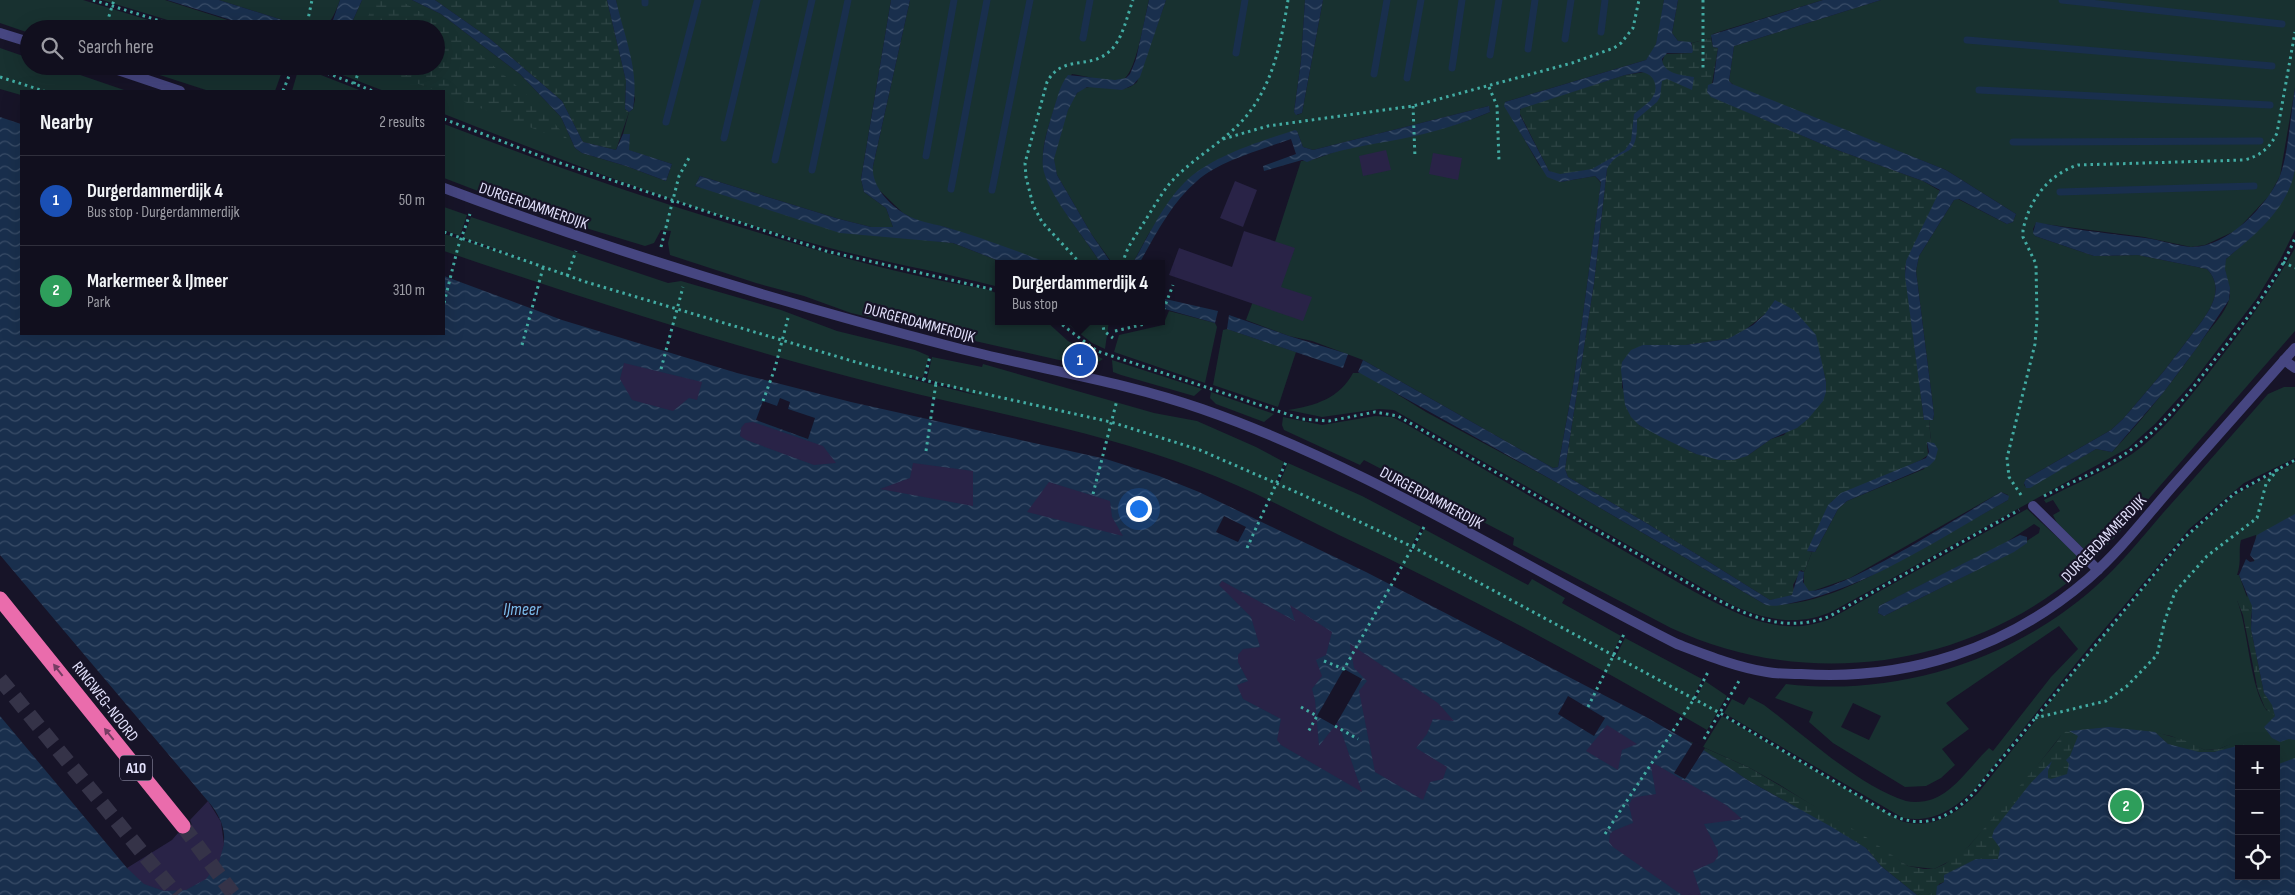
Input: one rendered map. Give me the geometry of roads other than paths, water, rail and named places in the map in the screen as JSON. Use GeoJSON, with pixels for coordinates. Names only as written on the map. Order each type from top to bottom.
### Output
{"type":"FeatureCollection","features":[{"type":"Feature","properties":{"kind":"highway","name":"RINGWEG-NOORD"},"geometry":{"type":"LineString","coordinates":[[0,599],[183,826]]}},
{"type":"Feature","properties":{"kind":"street"},"geometry":{"type":"LineString","coordinates":[[0,33],[20,39]]}},
{"type":"Feature","properties":{"kind":"street"},"geometry":{"type":"LineString","coordinates":[[133,75],[177,90]]}},
{"type":"Feature","properties":{"kind":"street","name":"DURGERDAMMERDIJK"},"geometry":{"type":"LineString","coordinates":[[445,188],[581,237],[792,304],[958,348],[1102,381],[1201,409],[1324,458],[1431,512],[1677,644],[1713,658],[1767,672],[1829,676],[1869,675],[1953,657],[2022,627],[2056,605],[2098,570],[2295,348]]}},
{"type":"Feature","properties":{"kind":"street"},"geometry":{"type":"LineString","coordinates":[[2284,360],[2295,368]]}},
{"type":"Feature","properties":{"kind":"street"},"geometry":{"type":"LineString","coordinates":[[2031,505],[2098,570]]}},
{"type":"Feature","properties":{"kind":"water"},"geometry":{"type":"Polygon","coordinates":[[[167,0],[219,0],[282,20],[231,20],[167,0]]]}},
{"type":"Feature","properties":{"kind":"water"},"geometry":{"type":"Polygon","coordinates":[[[340,0],[362,0],[353,20],[333,20],[340,0]]]}},
{"type":"Feature","properties":{"kind":"water"},"geometry":{"type":"Polygon","coordinates":[[[412,0],[435,0],[489,38],[562,101],[583,142],[616,150],[623,134],[630,134],[629,150],[672,164],[666,181],[626,166],[582,153],[575,148],[561,117],[520,74],[441,14],[412,0]]]}},
{"type":"Feature","properties":{"kind":"water"},"geometry":{"type":"Polygon","coordinates":[[[607,0],[616,0],[633,67],[635,95],[633,109],[629,112],[625,109],[626,81],[607,0]]]}},
{"type":"Feature","properties":{"kind":"water"},"geometry":{"type":"Polygon","coordinates":[[[891,0],[910,0],[873,166],[873,173],[878,187],[893,205],[910,217],[972,235],[1040,260],[997,260],[953,243],[840,233],[695,186],[700,176],[839,219],[871,227],[893,227],[886,208],[864,192],[861,179],[891,0]]]}},
{"type":"Feature","properties":{"kind":"water"},"geometry":{"type":"Polygon","coordinates":[[[1149,0],[1166,0],[1140,77],[1133,85],[1122,90],[1087,87],[1077,93],[1068,110],[1054,159],[1057,175],[1092,235],[1109,260],[1098,260],[1068,217],[1046,179],[1043,168],[1044,146],[1059,92],[1068,75],[1115,80],[1126,78],[1130,74],[1136,59],[1149,0]]]}},
{"type":"Feature","properties":{"kind":"water"},"geometry":{"type":"Polygon","coordinates":[[[1305,0],[1323,0],[1302,113],[1296,115],[1294,112],[1301,61],[1305,0]]]}},
{"type":"Feature","properties":{"kind":"water"},"geometry":{"type":"Polygon","coordinates":[[[1664,0],[1678,0],[1672,33],[1678,41],[1691,42],[1693,51],[1692,53],[1667,53],[1662,59],[1663,64],[1669,71],[1694,77],[1692,90],[1667,79],[1662,81],[1660,97],[1657,102],[1637,119],[1637,133],[1632,148],[1613,161],[1607,169],[1594,283],[1565,469],[1568,477],[1770,600],[1792,595],[1799,571],[1804,572],[1803,582],[1809,591],[1826,588],[1875,566],[2001,492],[2009,496],[2008,500],[1905,559],[1851,585],[1824,595],[1796,602],[1766,605],[1554,481],[1358,372],[1363,360],[1553,468],[1558,467],[1574,380],[1601,182],[1595,176],[1560,182],[1547,177],[1504,106],[1505,102],[1646,60],[1656,44],[1664,0]],[[1641,72],[1625,75],[1520,109],[1520,115],[1549,171],[1560,174],[1592,169],[1625,150],[1631,141],[1634,114],[1650,101],[1655,93],[1653,79],[1641,72]]]}},
{"type":"Feature","properties":{"kind":"water"},"geometry":{"type":"Polygon","coordinates":[[[1823,0],[1881,0],[1734,46],[1729,81],[1732,84],[1946,170],[2016,214],[2013,222],[2007,224],[1959,199],[1954,200],[1919,256],[1916,271],[1934,414],[1933,420],[1924,420],[1905,276],[1906,261],[1940,190],[1923,181],[1829,147],[1711,97],[1707,92],[1708,85],[1713,83],[1718,48],[1713,47],[1711,35],[1823,0]]]}},
{"type":"Feature","properties":{"kind":"water"},"geometry":{"type":"Polygon","coordinates":[[[2295,88],[2295,169],[2291,183],[2286,196],[2269,220],[2226,259],[2225,269],[2230,288],[2229,300],[2163,393],[2112,452],[2096,449],[2030,488],[2026,488],[2024,483],[2026,479],[2111,430],[2123,419],[2164,371],[2202,321],[2213,302],[2216,288],[2212,275],[2207,269],[2138,255],[2094,256],[2035,236],[2033,233],[2036,222],[2190,247],[2203,246],[2217,241],[2230,234],[2254,213],[2265,201],[2279,178],[2287,147],[2295,88]]]}},
{"type":"Feature","properties":{"kind":"water"},"geometry":{"type":"Polygon","coordinates":[[[1489,106],[1490,112],[1446,128],[1412,137],[1365,145],[1307,162],[1302,160],[1264,171],[1263,166],[1296,154],[1291,139],[1255,151],[1217,167],[1188,189],[1165,219],[1141,260],[1135,260],[1176,191],[1207,165],[1236,151],[1295,130],[1303,147],[1313,150],[1489,106]]]}},
{"type":"Feature","properties":{"kind":"water","name":"IJmeer"},"geometry":{"type":"Polygon","coordinates":[[[0,117],[20,124],[20,335],[445,335],[445,276],[562,320],[737,373],[851,402],[1106,459],[1159,476],[1199,492],[1366,572],[1646,717],[1702,749],[1749,781],[1866,848],[1881,866],[1917,895],[0,895],[0,716],[127,868],[147,875],[168,878],[187,876],[204,869],[217,858],[224,844],[222,826],[212,806],[0,555],[0,117]]]}},
{"type":"Feature","properties":{"kind":"water"},"geometry":{"type":"Polygon","coordinates":[[[1165,299],[1218,311],[1215,323],[1165,309],[1165,299]]]}},
{"type":"Feature","properties":{"kind":"water"},"geometry":{"type":"Polygon","coordinates":[[[1775,300],[1794,310],[1816,335],[1826,382],[1826,392],[1823,401],[1808,419],[1797,428],[1771,439],[1747,456],[1734,460],[1719,460],[1696,454],[1659,436],[1639,425],[1631,417],[1625,405],[1621,370],[1622,362],[1631,350],[1643,345],[1686,345],[1728,339],[1753,325],[1765,314],[1775,300]]]}},
{"type":"Feature","properties":{"kind":"water"},"geometry":{"type":"Polygon","coordinates":[[[1229,315],[1348,354],[1343,368],[1227,329],[1229,315]]]}},
{"type":"Feature","properties":{"kind":"water"},"geometry":{"type":"Polygon","coordinates":[[[1927,442],[1934,443],[1938,449],[1935,460],[1929,466],[1847,501],[1838,509],[1815,552],[1807,551],[1828,505],[1841,493],[1926,458],[1929,452],[1927,442]]]}},
{"type":"Feature","properties":{"kind":"water"},"geometry":{"type":"Polygon","coordinates":[[[2295,514],[2295,740],[2289,739],[2280,742],[2272,738],[2264,727],[2275,716],[2272,705],[2264,693],[2251,629],[2252,606],[2239,575],[2246,559],[2250,562],[2255,561],[2250,555],[2257,535],[2295,514]]]}},
{"type":"Feature","properties":{"kind":"water"},"geometry":{"type":"Polygon","coordinates":[[[2020,535],[2027,537],[2027,543],[2014,552],[1884,616],[1878,613],[1879,606],[2020,535]]]}},
{"type":"Feature","properties":{"kind":"water"},"geometry":{"type":"Polygon","coordinates":[[[2109,727],[2155,732],[2168,744],[2199,752],[2214,752],[2235,747],[2235,880],[2280,880],[2280,764],[2295,758],[2295,895],[1936,895],[1937,886],[1944,882],[1944,875],[1976,859],[1998,859],[2000,848],[1992,837],[1994,830],[2029,785],[2052,761],[2048,771],[2048,778],[2051,779],[2067,774],[2069,764],[2066,760],[2070,756],[2078,736],[2069,731],[2109,727]]]}},
{"type":"Feature","properties":{"kind":"waterway"},"geometry":{"type":"LineString","coordinates":[[666,122],[698,0]]}},
{"type":"Feature","properties":{"kind":"waterway"},"geometry":{"type":"LineString","coordinates":[[724,138],[757,0]]}},
{"type":"Feature","properties":{"kind":"waterway"},"geometry":{"type":"LineString","coordinates":[[775,160],[812,0]]}},
{"type":"Feature","properties":{"kind":"waterway"},"geometry":{"type":"LineString","coordinates":[[812,170],[848,0]]}},
{"type":"Feature","properties":{"kind":"waterway"},"geometry":{"type":"LineString","coordinates":[[926,156],[954,0]]}},
{"type":"Feature","properties":{"kind":"waterway"},"geometry":{"type":"LineString","coordinates":[[951,189],[987,0]]}},
{"type":"Feature","properties":{"kind":"waterway"},"geometry":{"type":"LineString","coordinates":[[992,190],[1030,0]]}},
{"type":"Feature","properties":{"kind":"waterway"},"geometry":{"type":"LineString","coordinates":[[1083,38],[1090,0]]}},
{"type":"Feature","properties":{"kind":"waterway"},"geometry":{"type":"LineString","coordinates":[[1236,53],[1245,0]]}},
{"type":"Feature","properties":{"kind":"waterway"},"geometry":{"type":"LineString","coordinates":[[1374,74],[1387,0]]}},
{"type":"Feature","properties":{"kind":"waterway"},"geometry":{"type":"LineString","coordinates":[[1407,78],[1421,0]]}},
{"type":"Feature","properties":{"kind":"waterway"},"geometry":{"type":"LineString","coordinates":[[1452,68],[1462,0]]}},
{"type":"Feature","properties":{"kind":"waterway"},"geometry":{"type":"LineString","coordinates":[[1490,55],[1499,0]]}},
{"type":"Feature","properties":{"kind":"waterway"},"geometry":{"type":"LineString","coordinates":[[1528,49],[1535,0]]}},
{"type":"Feature","properties":{"kind":"waterway"},"geometry":{"type":"LineString","coordinates":[[1565,39],[1571,0]]}},
{"type":"Feature","properties":{"kind":"waterway"},"geometry":{"type":"LineString","coordinates":[[1601,32],[1605,0]]}},
{"type":"Feature","properties":{"kind":"waterway"},"geometry":{"type":"LineString","coordinates":[[2062,0],[2282,24]]}},
{"type":"Feature","properties":{"kind":"waterway"},"geometry":{"type":"LineString","coordinates":[[1967,40],[2272,66]]}},
{"type":"Feature","properties":{"kind":"waterway"},"geometry":{"type":"LineString","coordinates":[[1979,90],[2270,105]]}},
{"type":"Feature","properties":{"kind":"waterway"},"geometry":{"type":"LineString","coordinates":[[2013,142],[2260,141]]}},
{"type":"Feature","properties":{"kind":"waterway"},"geometry":{"type":"LineString","coordinates":[[2060,192],[2254,186]]}},
{"type":"Feature","properties":{"kind":"tunnel"},"geometry":{"type":"LineString","coordinates":[[0,679],[177,895]]}},
{"type":"Feature","properties":{"kind":"tunnel"},"geometry":{"type":"LineString","coordinates":[[183,826],[234,895]]}},
{"type":"Feature","properties":{"kind":"place","name":"Durgerdammerdijk 4"},"geometry":{"type":"Point","coordinates":[1080,360]}},
{"type":"Feature","properties":{"kind":"place","name":"Markermeer & IJmeer"},"geometry":{"type":"Point","coordinates":[2126,806]}}]}
